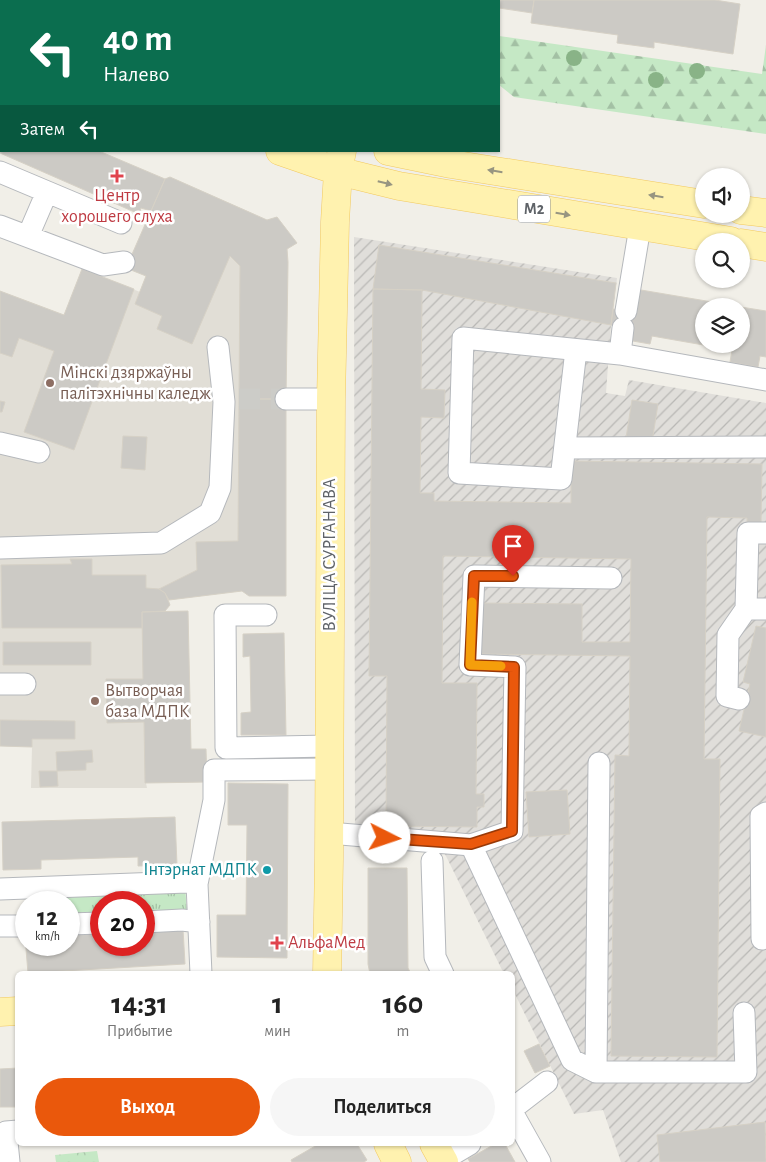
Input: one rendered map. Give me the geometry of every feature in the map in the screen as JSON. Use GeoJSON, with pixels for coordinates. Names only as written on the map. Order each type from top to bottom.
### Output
{"type":"FeatureCollection","features":[{"type":"Feature","properties":{"kind":"main road","name":"М2"},"geometry":{"type":"LineString","coordinates":[[286,152],[340,161],[399,186],[695,235]]}},
{"type":"Feature","properties":{"kind":"main road","name":"М2"},"geometry":{"type":"LineString","coordinates":[[393,152],[461,165],[695,203]]}},
{"type":"Feature","properties":{"kind":"main road","name":"ВУЛІЦА СУРГАНАВА"},"geometry":{"type":"LineString","coordinates":[[331,969],[328,758],[331,399],[335,222],[340,161]]}},
{"type":"Feature","properties":{"kind":"main road"},"geometry":{"type":"LineString","coordinates":[[750,211],[766,214]]}},
{"type":"Feature","properties":{"kind":"main road"},"geometry":{"type":"LineString","coordinates":[[750,244],[766,247]]}},
{"type":"Feature","properties":{"kind":"main road"},"geometry":{"type":"LineString","coordinates":[[0,1012],[15,1011]]}},
{"type":"Feature","properties":{"kind":"main road"},"geometry":{"type":"LineString","coordinates":[[389,1146],[397,1162]]}},
{"type":"Feature","properties":{"kind":"lane"},"geometry":{"type":"LineString","coordinates":[[0,172],[121,223]]}},
{"type":"Feature","properties":{"kind":"lane"},"geometry":{"type":"LineString","coordinates":[[28,236],[47,192]]}},
{"type":"Feature","properties":{"kind":"lane"},"geometry":{"type":"LineString","coordinates":[[0,226],[103,266],[124,262]]}},
{"type":"Feature","properties":{"kind":"lane"},"geometry":{"type":"LineString","coordinates":[[620,354],[640,227]]}},
{"type":"Feature","properties":{"kind":"lane"},"geometry":{"type":"LineString","coordinates":[[576,350],[561,479],[459,473],[463,338],[620,354],[766,380]]}},
{"type":"Feature","properties":{"kind":"lane"},"geometry":{"type":"LineString","coordinates":[[0,548],[161,543],[210,513],[220,488],[231,400],[218,347]]}},
{"type":"Feature","properties":{"kind":"lane"},"geometry":{"type":"LineString","coordinates":[[286,399],[331,399]]}},
{"type":"Feature","properties":{"kind":"lane"},"geometry":{"type":"LineString","coordinates":[[0,443],[39,452]]}},
{"type":"Feature","properties":{"kind":"lane"},"geometry":{"type":"LineString","coordinates":[[565,448],[766,447]]}},
{"type":"Feature","properties":{"kind":"lane"},"geometry":{"type":"LineString","coordinates":[[739,699],[727,696],[728,635],[756,609],[748,533],[766,533]]}},
{"type":"Feature","properties":{"kind":"lane"},"geometry":{"type":"LineString","coordinates":[[329,833],[471,844],[512,831],[514,667],[470,665],[474,576],[611,578]]}},
{"type":"Feature","properties":{"kind":"lane"},"geometry":{"type":"LineString","coordinates":[[266,615],[225,615],[226,748],[328,758]]}},
{"type":"Feature","properties":{"kind":"lane"},"geometry":{"type":"LineString","coordinates":[[0,684],[25,684]]}},
{"type":"Feature","properties":{"kind":"lane"},"geometry":{"type":"LineString","coordinates":[[201,971],[197,884],[214,800],[214,770],[328,758]]}},
{"type":"Feature","properties":{"kind":"lane"},"geometry":{"type":"LineString","coordinates":[[596,1072],[599,763]]}},
{"type":"Feature","properties":{"kind":"lane"},"geometry":{"type":"LineString","coordinates":[[766,813],[761,816],[762,938],[766,938]]}},
{"type":"Feature","properties":{"kind":"lane"},"geometry":{"type":"LineString","coordinates":[[471,844],[572,1060],[596,1072],[746,1072],[744,1013]]}},
{"type":"Feature","properties":{"kind":"lane"},"geometry":{"type":"LineString","coordinates":[[432,861],[435,957],[442,971]]}},
{"type":"Feature","properties":{"kind":"lane"},"geometry":{"type":"LineString","coordinates":[[0,889],[187,882]]}},
{"type":"Feature","properties":{"kind":"lane"},"geometry":{"type":"LineString","coordinates":[[155,921],[182,920],[199,922]]}},
{"type":"Feature","properties":{"kind":"lane"},"geometry":{"type":"LineString","coordinates":[[0,926],[15,926]]}},
{"type":"Feature","properties":{"kind":"lane"},"geometry":{"type":"LineString","coordinates":[[515,1112],[547,1082]]}},
{"type":"Feature","properties":{"kind":"lane"},"geometry":{"type":"LineString","coordinates":[[515,1118],[540,1162]]}},
{"type":"Feature","properties":{"kind":"lane"},"geometry":{"type":"LineString","coordinates":[[9,1162],[6,1132],[15,1132]]}},
{"type":"Feature","properties":{"kind":"lane"},"geometry":{"type":"LineString","coordinates":[[441,1155],[465,1146]]}},
{"type":"Feature","properties":{"kind":"shaded area"},"geometry":{"type":"Polygon","coordinates":[[[170,177],[267,220],[277,217],[297,243],[287,249],[285,373],[286,596],[249,596],[242,591],[169,600],[170,605],[165,611],[161,612],[188,611],[191,749],[206,749],[207,782],[146,783],[147,788],[31,788],[32,747],[0,746],[0,291],[64,315],[82,269],[140,292],[146,276],[126,268],[165,179],[170,177]]]}},
{"type":"Feature","properties":{"kind":"shaded area"},"geometry":{"type":"Polygon","coordinates":[[[354,237],[617,278],[606,393],[625,396],[629,380],[766,403],[766,1162],[621,1162],[603,1110],[574,1114],[515,994],[515,971],[503,971],[444,852],[355,847],[354,237]]]}},
{"type":"Feature","properties":{"kind":"green space"},"geometry":{"type":"Polygon","coordinates":[[[500,36],[762,74],[766,45],[766,134],[514,97],[500,86],[500,36]]]}},
{"type":"Feature","properties":{"kind":"green space"},"geometry":{"type":"Polygon","coordinates":[[[185,885],[187,914],[155,915],[155,891],[90,891],[90,918],[80,919],[80,891],[50,891],[185,885]]]}},
{"type":"Feature","properties":{"kind":"green space"},"geometry":{"type":"Polygon","coordinates":[[[97,1151],[99,1162],[56,1162],[55,1155],[97,1151]]]}},
{"type":"Feature","properties":{"kind":"building"},"geometry":{"type":"Polygon","coordinates":[[[500,0],[534,0],[532,13],[500,8],[500,0]]]}},
{"type":"Feature","properties":{"kind":"building"},"geometry":{"type":"Polygon","coordinates":[[[534,0],[715,0],[740,4],[733,54],[654,42],[654,48],[617,43],[618,35],[531,23],[534,0]]]}},
{"type":"Feature","properties":{"kind":"building"},"geometry":{"type":"Polygon","coordinates":[[[101,152],[165,179],[151,211],[141,208],[139,214],[0,153],[101,152]]]}},
{"type":"Feature","properties":{"kind":"building"},"geometry":{"type":"Polygon","coordinates":[[[170,177],[267,220],[277,217],[297,243],[287,249],[286,399],[239,399],[240,266],[230,256],[192,344],[157,329],[162,316],[135,304],[146,276],[126,268],[165,179],[170,177]]]}},
{"type":"Feature","properties":{"kind":"building"},"geometry":{"type":"Polygon","coordinates":[[[379,245],[616,283],[611,325],[422,290],[373,289],[379,245]]]}},
{"type":"Feature","properties":{"kind":"building"},"geometry":{"type":"Polygon","coordinates":[[[82,269],[134,289],[74,450],[24,432],[54,351],[19,338],[12,357],[0,353],[0,291],[64,315],[82,269]]]}},
{"type":"Feature","properties":{"kind":"building"},"geometry":{"type":"Polygon","coordinates":[[[373,289],[422,290],[421,389],[445,390],[444,418],[421,417],[420,493],[434,493],[434,501],[571,503],[571,461],[762,464],[761,524],[747,523],[747,518],[707,517],[704,759],[720,759],[717,1057],[611,1056],[615,755],[629,756],[630,656],[480,654],[480,603],[582,604],[582,642],[630,642],[631,559],[443,556],[442,683],[477,683],[476,794],[484,794],[484,807],[477,807],[477,827],[386,826],[387,676],[369,676],[373,289]]]}},
{"type":"Feature","properties":{"kind":"building"},"geometry":{"type":"Polygon","coordinates":[[[635,289],[695,299],[695,344],[652,336],[650,344],[627,340],[623,328],[611,325],[613,309],[626,311],[635,289]]]}},
{"type":"Feature","properties":{"kind":"building"},"geometry":{"type":"Polygon","coordinates":[[[750,308],[766,311],[766,357],[760,356],[758,367],[730,362],[732,353],[750,353],[750,308]]]}},
{"type":"Feature","properties":{"kind":"building"},"geometry":{"type":"Polygon","coordinates":[[[239,399],[286,399],[286,596],[249,596],[242,591],[169,600],[165,593],[159,589],[197,570],[196,542],[238,541],[239,399]]]}},
{"type":"Feature","properties":{"kind":"building"},"geometry":{"type":"Polygon","coordinates":[[[632,400],[658,404],[652,442],[626,438],[632,400]]]}},
{"type":"Feature","properties":{"kind":"building"},"geometry":{"type":"Polygon","coordinates":[[[0,401],[5,402],[2,412],[0,412],[0,401]]]}},
{"type":"Feature","properties":{"kind":"building"},"geometry":{"type":"Polygon","coordinates":[[[123,436],[147,437],[145,470],[121,468],[123,436]]]}},
{"type":"Feature","properties":{"kind":"building"},"geometry":{"type":"Polygon","coordinates":[[[70,559],[92,559],[92,575],[146,575],[146,588],[159,589],[165,593],[170,605],[165,611],[142,612],[142,628],[2,628],[1,565],[72,564],[70,559]]]}},
{"type":"Feature","properties":{"kind":"building"},"geometry":{"type":"Polygon","coordinates":[[[188,611],[191,749],[206,749],[207,782],[145,783],[144,722],[107,723],[106,679],[143,679],[142,612],[188,611]]]}},
{"type":"Feature","properties":{"kind":"building"},"geometry":{"type":"Polygon","coordinates":[[[756,626],[766,628],[766,737],[739,731],[750,684],[743,682],[756,626]]]}},
{"type":"Feature","properties":{"kind":"building"},"geometry":{"type":"Polygon","coordinates":[[[284,633],[286,735],[241,735],[241,713],[251,712],[250,656],[243,657],[243,634],[284,633]]]}},
{"type":"Feature","properties":{"kind":"building"},"geometry":{"type":"Polygon","coordinates":[[[3,642],[91,642],[91,665],[3,665],[3,642]]]}},
{"type":"Feature","properties":{"kind":"building"},"geometry":{"type":"Polygon","coordinates":[[[0,720],[75,721],[75,739],[32,739],[32,747],[0,746],[0,720]]]}},
{"type":"Feature","properties":{"kind":"building"},"geometry":{"type":"Polygon","coordinates":[[[92,750],[93,762],[86,763],[86,770],[57,771],[56,752],[92,750]]]}},
{"type":"Feature","properties":{"kind":"building"},"geometry":{"type":"Polygon","coordinates":[[[39,771],[57,771],[58,786],[40,787],[39,771]]]}},
{"type":"Feature","properties":{"kind":"building","name":"Інтэрнат МДПК"},"geometry":{"type":"Polygon","coordinates":[[[228,783],[288,784],[287,958],[217,957],[217,915],[246,915],[247,825],[228,825],[228,783]]]}},
{"type":"Feature","properties":{"kind":"building"},"geometry":{"type":"Polygon","coordinates":[[[567,790],[570,834],[529,837],[526,792],[567,790]]]}},
{"type":"Feature","properties":{"kind":"building"},"geometry":{"type":"Polygon","coordinates":[[[175,817],[177,865],[138,866],[138,857],[41,860],[41,869],[3,870],[2,822],[175,817]]]}},
{"type":"Feature","properties":{"kind":"building"},"geometry":{"type":"Polygon","coordinates":[[[368,868],[407,868],[410,971],[369,971],[368,868]]]}},
{"type":"Feature","properties":{"kind":"building"},"geometry":{"type":"Polygon","coordinates":[[[183,929],[185,964],[63,971],[28,971],[27,956],[80,956],[80,934],[90,934],[90,956],[155,956],[155,930],[183,929]]]}},
{"type":"Feature","properties":{"kind":"building"},"geometry":{"type":"Polygon","coordinates":[[[539,1044],[550,1066],[535,1073],[524,1051],[539,1044]]]}},
{"type":"Feature","properties":{"kind":"building"},"geometry":{"type":"Polygon","coordinates":[[[15,1068],[15,1107],[0,1107],[0,1069],[15,1068]]]}},
{"type":"Feature","properties":{"kind":"building"},"geometry":{"type":"Polygon","coordinates":[[[765,1122],[766,1162],[660,1162],[657,1135],[765,1122]]]}},
{"type":"Feature","properties":{"kind":"building"},"geometry":{"type":"Polygon","coordinates":[[[315,1146],[358,1146],[367,1160],[364,1162],[292,1162],[291,1160],[315,1146]]]}},
{"type":"Feature","properties":{"kind":"building"},"geometry":{"type":"Polygon","coordinates":[[[491,1146],[506,1146],[515,1162],[470,1162],[468,1159],[491,1146]]]}},
{"type":"Feature","properties":{"kind":"tunnel"},"geometry":{"type":"LineString","coordinates":[[239,399],[286,399]]}},
{"type":"Feature","properties":{"kind":"slow traffic"},"geometry":{"type":"LineString","coordinates":[[472,602],[470,665],[501,666]]}},
{"type":"Feature","properties":{"kind":"place","name":"Центр хорошего слуха"},"geometry":{"type":"Point","coordinates":[117,176]}},
{"type":"Feature","properties":{"kind":"place","name":"Мінскі дзяржаўны палітэхнічны каледж"},"geometry":{"type":"Point","coordinates":[50,383]}},
{"type":"Feature","properties":{"kind":"place","name":"Вытворчая база МДПК"},"geometry":{"type":"Point","coordinates":[95,701]}},
{"type":"Feature","properties":{"kind":"place","name":"Інтэрнат МДПК"},"geometry":{"type":"Point","coordinates":[267,870]}},
{"type":"Feature","properties":{"kind":"place","name":"АльфаМед"},"geometry":{"type":"Point","coordinates":[277,943]}},
{"type":"Feature","properties":{"kind":"route"},"geometry":{"type":"LineString","coordinates":[[385,838],[471,844],[512,831],[514,667],[470,665],[474,576],[513,576]]}}]}
